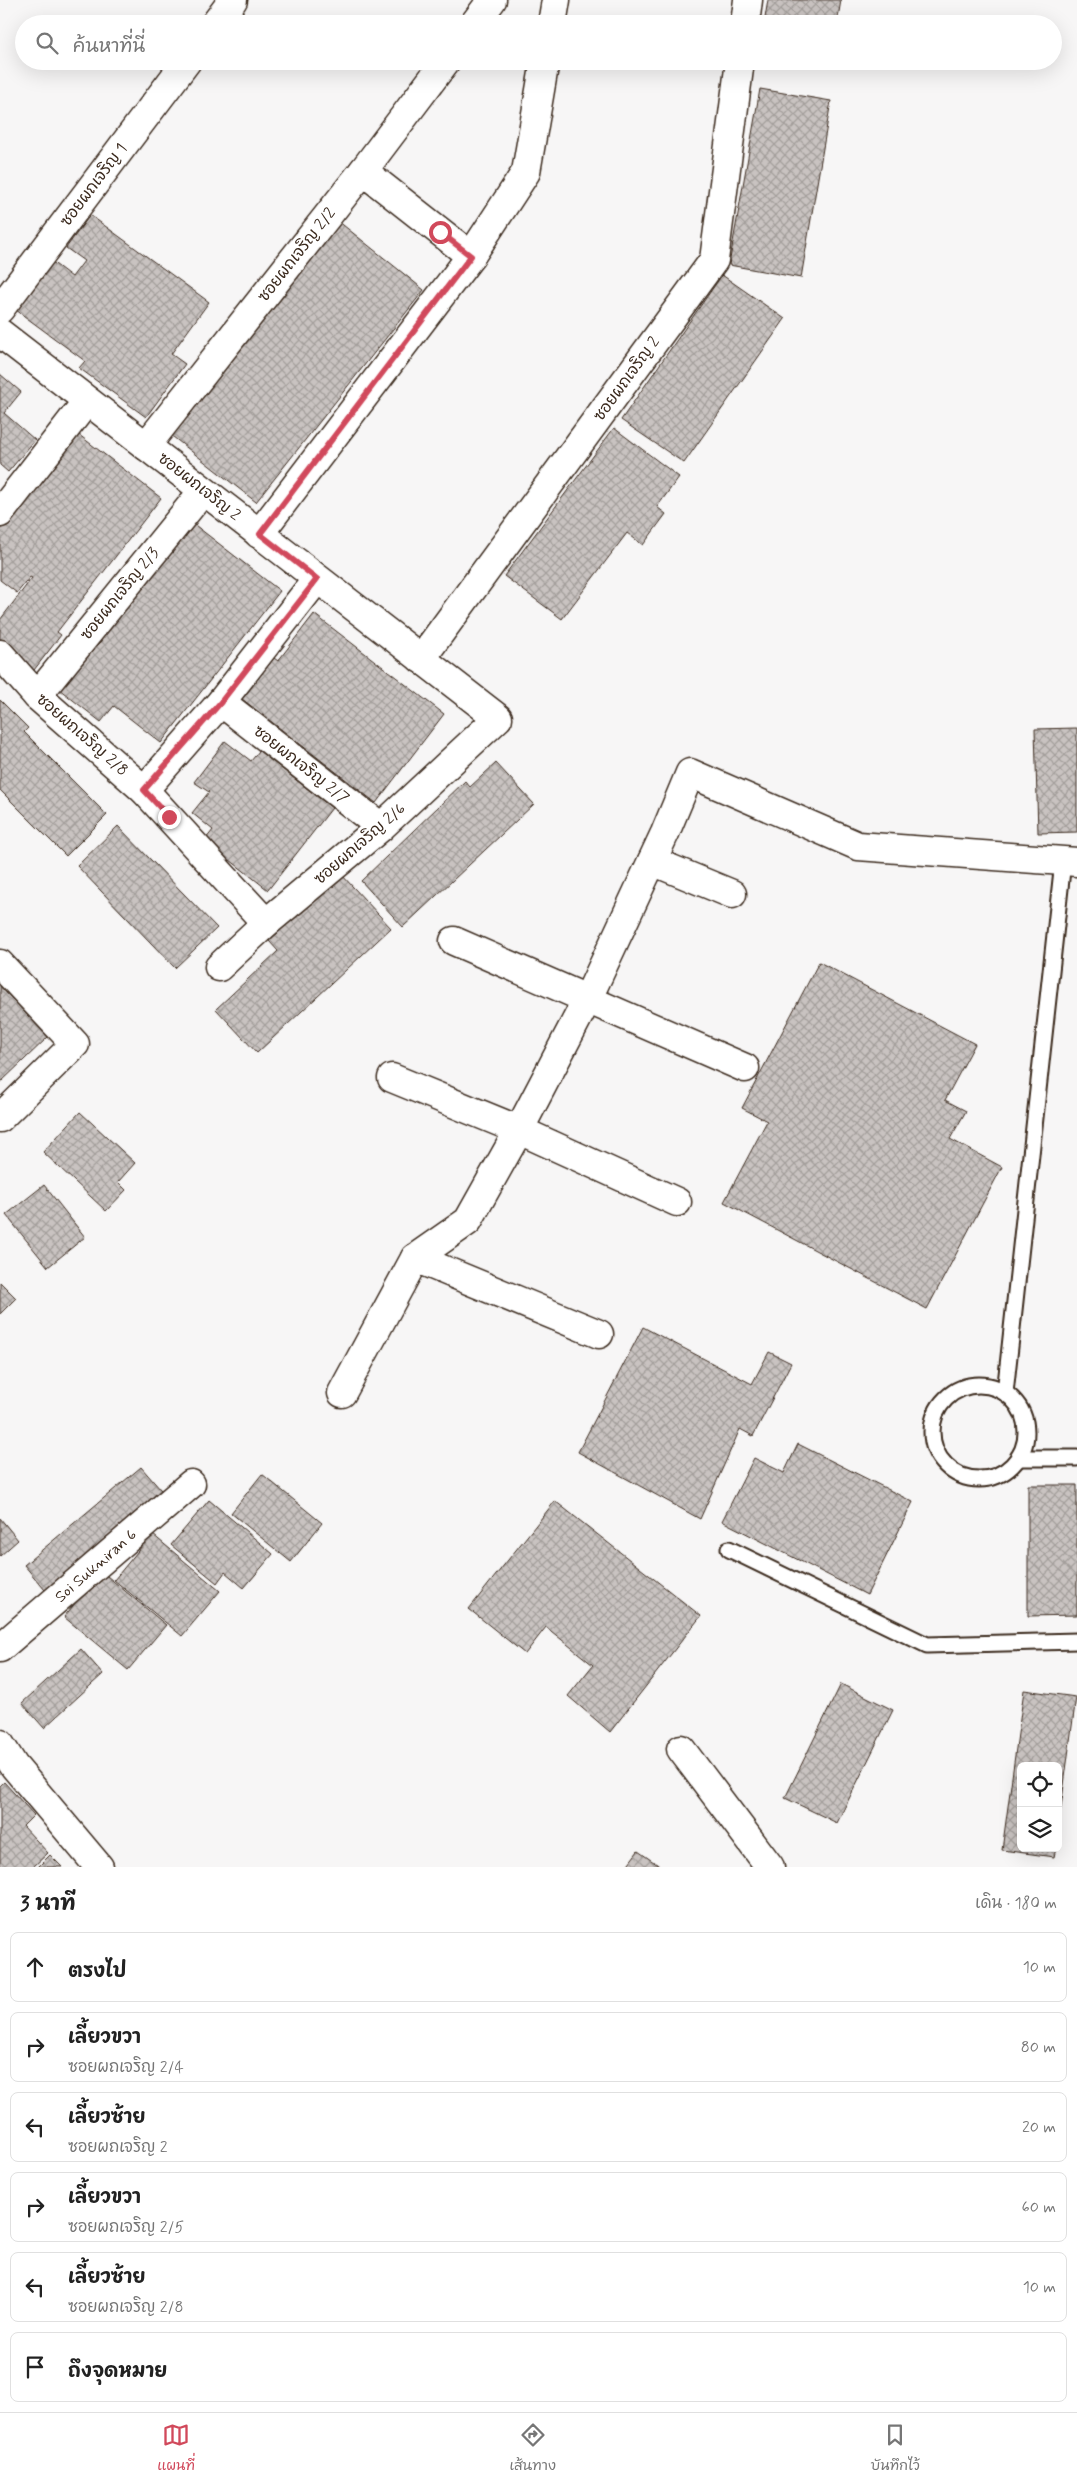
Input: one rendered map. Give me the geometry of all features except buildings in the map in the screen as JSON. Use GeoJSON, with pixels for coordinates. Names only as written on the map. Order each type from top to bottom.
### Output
{"type":"FeatureCollection","features":[{"type":"Feature","properties":{"kind":"street"},"geometry":{"type":"LineString","coordinates":[[222,15],[233,0]]}},
{"type":"Feature","properties":{"kind":"street"},"geometry":{"type":"LineString","coordinates":[[481,15],[492,0]]}},
{"type":"Feature","properties":{"kind":"street"},"geometry":{"type":"LineString","coordinates":[[554,15],[556,0]]}},
{"type":"Feature","properties":{"kind":"street"},"geometry":{"type":"LineString","coordinates":[[746,15],[748,0]]}},
{"type":"Feature","properties":{"kind":"street","name":"ซอยผถเจริญ 1"},"geometry":{"type":"LineString","coordinates":[[0,309],[180,70]]}},
{"type":"Feature","properties":{"kind":"street","name":"ซอยผถเจริญ 2/2"},"geometry":{"type":"LineString","coordinates":[[146,446],[363,171],[439,70]]}},
{"type":"Feature","properties":{"kind":"street"},"geometry":{"type":"LineString","coordinates":[[260,534],[471,256],[526,172],[543,70]]}},
{"type":"Feature","properties":{"kind":"street","name":"ซอยผถเจริญ 2"},"geometry":{"type":"LineString","coordinates":[[421,659],[714,260],[739,70]]}},
{"type":"Feature","properties":{"kind":"street"},"geometry":{"type":"LineString","coordinates":[[363,171],[471,256]]}},
{"type":"Feature","properties":{"kind":"street","name":"ซอยผถเจริญ 2"},"geometry":{"type":"LineString","coordinates":[[0,334],[498,718]]}},
{"type":"Feature","properties":{"kind":"street"},"geometry":{"type":"LineString","coordinates":[[0,513],[87,401]]}},
{"type":"Feature","properties":{"kind":"street","name":"ซอยผถเจริญ 2/3"},"geometry":{"type":"LineString","coordinates":[[37,696],[203,491]]}},
{"type":"Feature","properties":{"kind":"street"},"geometry":{"type":"LineString","coordinates":[[144,790],[221,702],[317,579]]}},
{"type":"Feature","properties":{"kind":"street","name":"ซอยผถเจริญ 2/8"},"geometry":{"type":"LineString","coordinates":[[0,654],[37,696],[144,790],[266,923]]}},
{"type":"Feature","properties":{"kind":"street","name":"ซอยผถเจริญ 2/7"},"geometry":{"type":"LineString","coordinates":[[221,702],[381,827]]}},
{"type":"Feature","properties":{"kind":"street","name":"ซอยผถเจริญ 2/6"},"geometry":{"type":"LineString","coordinates":[[219,967],[266,923],[381,827],[498,718]]}},
{"type":"Feature","properties":{"kind":"street"},"geometry":{"type":"LineString","coordinates":[[342,1393],[415,1258],[468,1221],[519,1130],[588,998],[652,861],[690,773],[858,846],[1070,862]]}},
{"type":"Feature","properties":{"kind":"street"},"geometry":{"type":"LineString","coordinates":[[652,861],[732,894]]}},
{"type":"Feature","properties":{"kind":"street"},"geometry":{"type":"LineString","coordinates":[[454,941],[745,1068]]}},
{"type":"Feature","properties":{"kind":"street"},"geometry":{"type":"LineString","coordinates":[[0,964],[75,1044],[0,1118]]}},
{"type":"Feature","properties":{"kind":"street"},"geometry":{"type":"LineString","coordinates":[[392,1078],[519,1130],[677,1202]]}},
{"type":"Feature","properties":{"kind":"street"},"geometry":{"type":"LineString","coordinates":[[415,1258],[599,1334]]}},
{"type":"Feature","properties":{"kind":"street","name":"Soi Sukniran 6"},"geometry":{"type":"LineString","coordinates":[[0,1648],[191,1484]]}},
{"type":"Feature","properties":{"kind":"street"},"geometry":{"type":"LineString","coordinates":[[0,1744],[7,1772],[99,1867]]}},
{"type":"Feature","properties":{"kind":"street"},"geometry":{"type":"LineString","coordinates":[[681,1750],[770,1867]]}},
{"type":"Feature","properties":{"kind":"lane"},"geometry":{"type":"LineString","coordinates":[[1005,1393],[1070,862]]}},
{"type":"Feature","properties":{"kind":"lane"},"geometry":{"type":"LineString","coordinates":[[977,1385],[992,1386],[1005,1393],[1016,1402],[1023,1415],[1026,1430],[1025,1444],[1018,1458],[996,1476],[981,1479],[966,1477],[953,1471],[942,1461],[935,1448],[932,1434],[934,1420],[940,1406],[950,1395],[963,1388],[977,1385]]}},
{"type":"Feature","properties":{"kind":"lane"},"geometry":{"type":"LineString","coordinates":[[1018,1458],[1077,1458]]}},
{"type":"Feature","properties":{"kind":"lane"},"geometry":{"type":"LineString","coordinates":[[729,1549],[927,1646],[1077,1641]]}},
{"type":"Feature","properties":{"kind":"route"},"geometry":{"type":"LineString","coordinates":[[169,817],[144,790],[221,702],[317,579],[260,534],[471,256],[440,232]]}}]}
